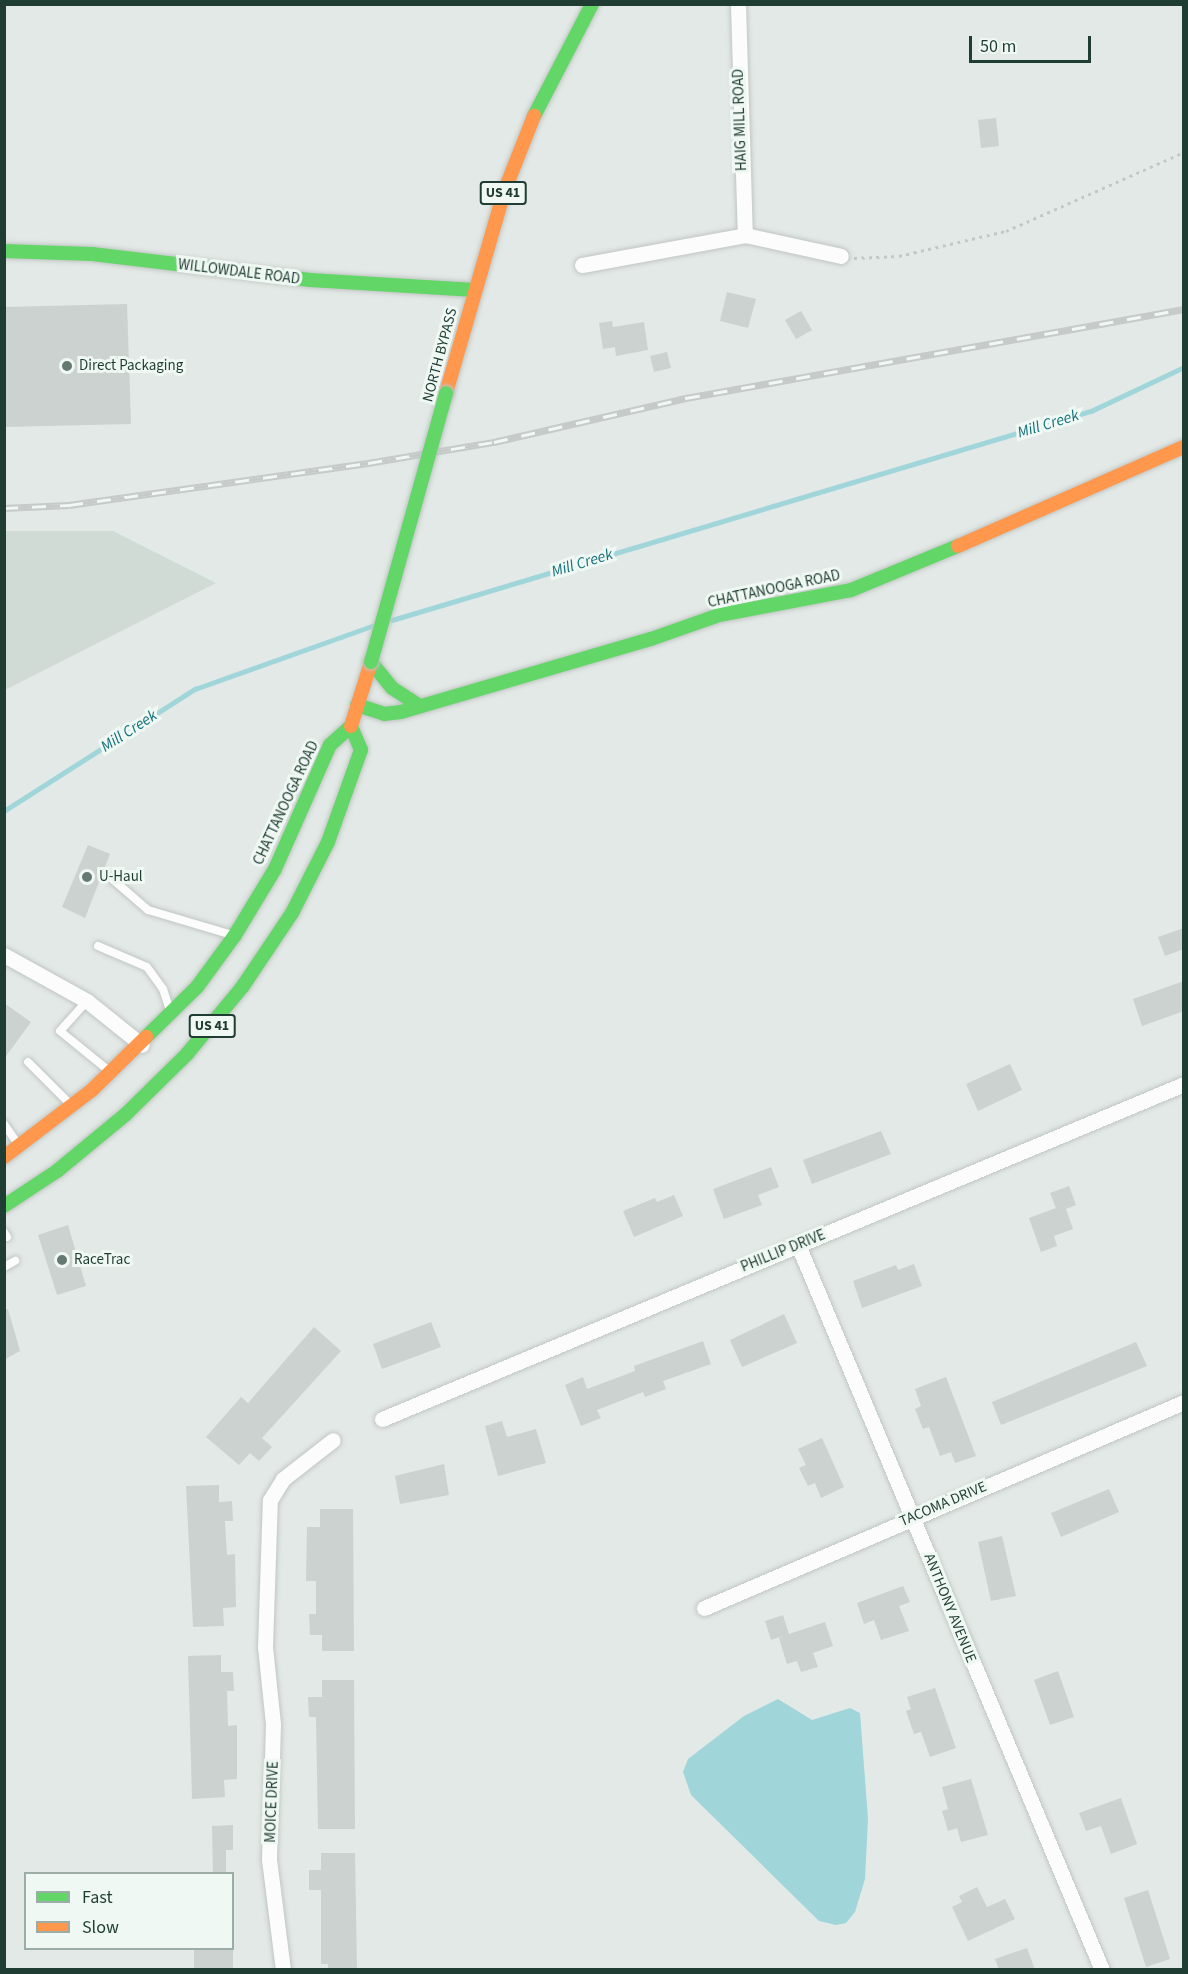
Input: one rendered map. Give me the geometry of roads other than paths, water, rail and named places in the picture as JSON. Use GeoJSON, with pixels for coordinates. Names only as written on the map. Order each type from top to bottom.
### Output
{"type":"FeatureCollection","features":[{"type":"Feature","properties":{"kind":"main road","name":"NORTH BYPASS"},"geometry":{"type":"LineString","coordinates":[[351,726],[504,192],[538,106],[592,4]]}},
{"type":"Feature","properties":{"kind":"main road","name":"WILLOWDALE ROAD"},"geometry":{"type":"LineString","coordinates":[[4,251],[92,254],[310,280],[475,290]]}},
{"type":"Feature","properties":{"kind":"main road","name":"CHATTANOOGA ROAD"},"geometry":{"type":"LineString","coordinates":[[357,705],[384,714],[651,639],[719,615],[851,590],[1050,508],[1184,447]]}},
{"type":"Feature","properties":{"kind":"main road"},"geometry":{"type":"LineString","coordinates":[[371,662],[393,688],[418,705]]}},
{"type":"Feature","properties":{"kind":"main road","name":"CHATTANOOGA ROAD"},"geometry":{"type":"LineString","coordinates":[[4,1157],[21,1147],[72,1107],[172,1015],[235,935],[290,840],[330,745],[351,726]]}},
{"type":"Feature","properties":{"kind":"main road","name":"US 41"},"geometry":{"type":"LineString","coordinates":[[4,1206],[82,1152],[133,1109],[201,1039],[243,986],[292,913],[328,842],[361,750],[351,726]]}},
{"type":"Feature","properties":{"kind":"street","name":"HAIG MILL ROAD"},"geometry":{"type":"LineString","coordinates":[[738,4],[745,235]]}},
{"type":"Feature","properties":{"kind":"street"},"geometry":{"type":"LineString","coordinates":[[582,265],[745,235],[841,256]]}},
{"type":"Feature","properties":{"kind":"street"},"geometry":{"type":"LineString","coordinates":[[4,955],[87,1001],[142,1045]]}},
{"type":"Feature","properties":{"kind":"street","name":"PHILLIP DRIVE"},"geometry":{"type":"LineString","coordinates":[[382,1419],[1184,1084]]}},
{"type":"Feature","properties":{"kind":"street","name":"ANTHONY AVENUE"},"geometry":{"type":"LineString","coordinates":[[798,1245],[1102,1970]]}},
{"type":"Feature","properties":{"kind":"street","name":"TACOMA DRIVE"},"geometry":{"type":"LineString","coordinates":[[704,1608],[912,1516],[1184,1402]]}},
{"type":"Feature","properties":{"kind":"street","name":"MOICE DRIVE"},"geometry":{"type":"LineString","coordinates":[[284,1970],[269,1859],[274,1746],[266,1633],[269,1512],[274,1488],[333,1440]]}},
{"type":"Feature","properties":{"kind":"lane"},"geometry":{"type":"LineString","coordinates":[[111,878],[148,910],[235,935]]}},
{"type":"Feature","properties":{"kind":"lane"},"geometry":{"type":"LineString","coordinates":[[98,945],[147,967],[163,988],[172,1015]]}},
{"type":"Feature","properties":{"kind":"lane"},"geometry":{"type":"LineString","coordinates":[[87,1001],[60,1031],[111,1073]]}},
{"type":"Feature","properties":{"kind":"lane"},"geometry":{"type":"LineString","coordinates":[[28,1062],[72,1107]]}},
{"type":"Feature","properties":{"kind":"lane"},"geometry":{"type":"LineString","coordinates":[[4,1124],[21,1147]]}},
{"type":"Feature","properties":{"kind":"lane"},"geometry":{"type":"LineString","coordinates":[[4,1267],[15,1261]]}},
{"type":"Feature","properties":{"kind":"water"},"geometry":{"type":"Polygon","coordinates":[[[778,1699],[812,1720],[850,1708],[860,1713],[868,1819],[865,1879],[855,1912],[846,1923],[836,1925],[819,1921],[691,1795],[683,1772],[688,1759],[744,1716],[778,1699]]]}},
{"type":"Feature","properties":{"kind":"waterway","name":"Mill Creek"},"geometry":{"type":"LineString","coordinates":[[392,620],[1091,411],[1184,367]]}},
{"type":"Feature","properties":{"kind":"waterway","name":"Mill Creek"},"geometry":{"type":"LineString","coordinates":[[4,811],[195,689],[372,626]]}},
{"type":"Feature","properties":{"kind":"railway"},"geometry":{"type":"LineString","coordinates":[[4,508],[69,505],[368,463],[494,442],[686,398],[1184,309]]}},
{"type":"Feature","properties":{"kind":"place","name":"Direct Packaging"},"geometry":{"type":"Point","coordinates":[67,366]}},
{"type":"Feature","properties":{"kind":"place","name":"U-Haul"},"geometry":{"type":"Point","coordinates":[87,877]}},
{"type":"Feature","properties":{"kind":"place","name":"RaceTrac"},"geometry":{"type":"Point","coordinates":[62,1260]}}]}
